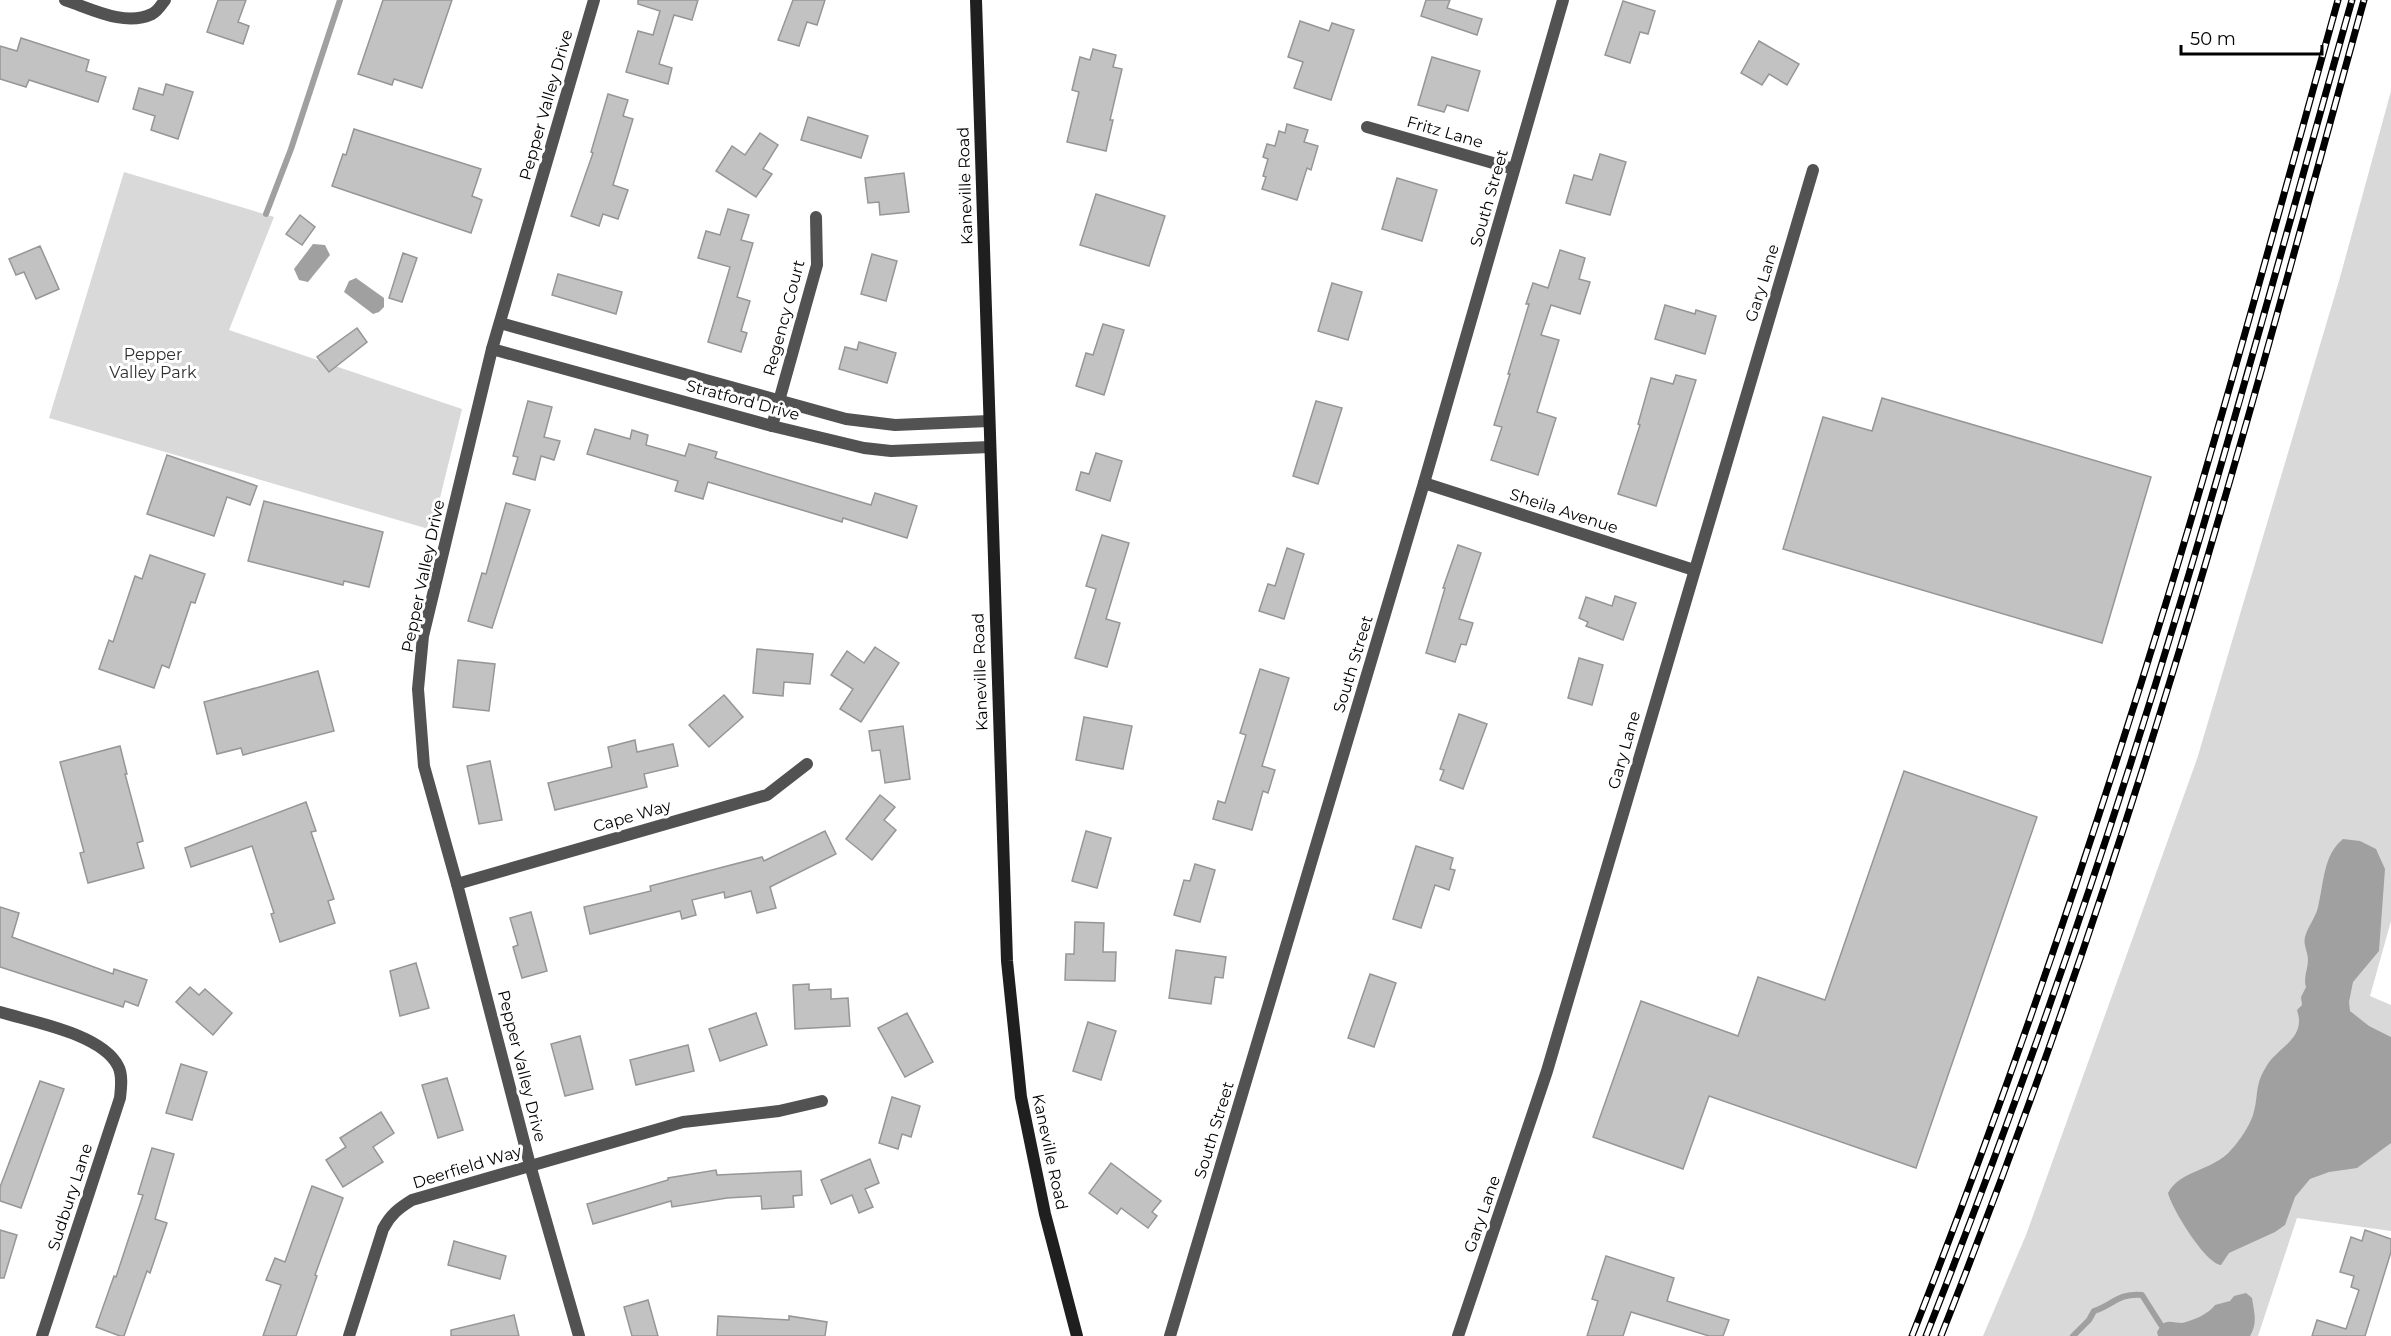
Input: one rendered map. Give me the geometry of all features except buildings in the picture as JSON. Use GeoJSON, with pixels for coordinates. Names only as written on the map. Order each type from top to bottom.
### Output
{"type":"FeatureCollection","features":[{"type":"Feature","properties":{"kind":"main road","name":"Kaneville Road"},"geometry":{"type":"LineString","coordinates":[[976,0],[1004,889],[1013,1030],[1021,1097],[1032,1157],[1077,1336]]}},
{"type":"Feature","properties":{"kind":"street"},"geometry":{"type":"LineString","coordinates":[[65,0],[132,20],[155,13],[165,0]]}},
{"type":"Feature","properties":{"kind":"street","name":"Pepper Valley Drive"},"geometry":{"type":"LineString","coordinates":[[579,1336],[530,1165],[458,884],[424,766],[418,689],[423,636],[492,349],[594,0]]}},
{"type":"Feature","properties":{"kind":"street","name":"South Street"},"geometry":{"type":"LineString","coordinates":[[1170,1336],[1424,483],[1563,0]]}},
{"type":"Feature","properties":{"kind":"street","name":"Fritz Lane"},"geometry":{"type":"LineString","coordinates":[[1367,127],[1514,170]]}},
{"type":"Feature","properties":{"kind":"street","name":"Gary Lane"},"geometry":{"type":"LineString","coordinates":[[1458,1336],[1547,1071],[1813,170]]}},
{"type":"Feature","properties":{"kind":"street","name":"Regency Court"},"geometry":{"type":"LineString","coordinates":[[772,426],[817,265],[816,217]]}},
{"type":"Feature","properties":{"kind":"street","name":"Stratford Drive"},"geometry":{"type":"LineString","coordinates":[[500,323],[846,419],[895,425],[989,421]]}},
{"type":"Feature","properties":{"kind":"street","name":"Stratford Drive"},"geometry":{"type":"LineString","coordinates":[[492,349],[772,426],[864,448],[891,451],[990,447]]}},
{"type":"Feature","properties":{"kind":"street","name":"Sheila Avenue"},"geometry":{"type":"LineString","coordinates":[[1424,483],[1694,570]]}},
{"type":"Feature","properties":{"kind":"street","name":"Cape Way"},"geometry":{"type":"LineString","coordinates":[[458,884],[767,795],[807,764]]}},
{"type":"Feature","properties":{"kind":"street","name":"Sudbury Lane"},"geometry":{"type":"LineString","coordinates":[[0,1012],[94,1043],[108,1052],[119,1067],[121,1081],[120,1098],[42,1336]]}},
{"type":"Feature","properties":{"kind":"street","name":"Deerfield Way"},"geometry":{"type":"LineString","coordinates":[[349,1336],[383,1229],[396,1210],[412,1200],[683,1122],[779,1111],[822,1101]]}},
{"type":"Feature","properties":{"kind":"green space"},"geometry":{"type":"Polygon","coordinates":[[[2391,91],[2391,921],[2370,996],[2391,1005],[2391,1231],[2297,1218],[2258,1336],[1983,1336],[2026,1235],[2197,759],[2339,281],[2391,91]]]}},
{"type":"Feature","properties":{"kind":"green space","name":"Pepper Valley Park"},"geometry":{"type":"Polygon","coordinates":[[[124,172],[274,217],[229,330],[462,409],[432,530],[49,418],[124,172]]]}},
{"type":"Feature","properties":{"kind":"shaded area"},"geometry":{"type":"Polygon","coordinates":[[[313,244],[325,245],[330,255],[308,282],[299,280],[294,269],[313,244]]]}},
{"type":"Feature","properties":{"kind":"shaded area"},"geometry":{"type":"Polygon","coordinates":[[[356,278],[384,298],[384,307],[379,312],[373,314],[344,292],[349,281],[356,278]]]}},
{"type":"Feature","properties":{"kind":"shaded area"},"geometry":{"type":"Polygon","coordinates":[[[2343,839],[2360,841],[2376,849],[2385,869],[2379,951],[2353,982],[2349,1002],[2350,1011],[2369,1026],[2391,1037],[2391,1143],[2357,1168],[2329,1172],[2310,1179],[2295,1197],[2285,1225],[2229,1253],[2221,1265],[2214,1262],[2198,1246],[2182,1222],[2168,1193],[2180,1180],[2224,1157],[2244,1134],[2255,1108],[2262,1074],[2298,1028],[2297,1010],[2302,1005],[2301,997],[2306,987],[2308,960],[2305,937],[2317,911],[2328,861],[2336,846],[2343,839]]]}},
{"type":"Feature","properties":{"kind":"shaded area"},"geometry":{"type":"Polygon","coordinates":[[[2246,1293],[2252,1298],[2255,1322],[2250,1336],[2158,1336],[2157,1332],[2165,1323],[2191,1321],[2205,1314],[2215,1305],[2246,1293]]]}},
{"type":"Feature","properties":{"kind":"waterway"},"geometry":{"type":"LineString","coordinates":[[266,214],[291,149],[340,0]]}},
{"type":"Feature","properties":{"kind":"waterway"},"geometry":{"type":"LineString","coordinates":[[2073,1336],[2089,1320],[2094,1311],[2121,1298],[2134,1295],[2142,1295],[2161,1325]]}},
{"type":"Feature","properties":{"kind":"railway"},"geometry":{"type":"LineString","coordinates":[[1912,1336],[2014,1064],[2137,696],[2211,453],[2338,0]]}},
{"type":"Feature","properties":{"kind":"railway"},"geometry":{"type":"LineString","coordinates":[[1926,1336],[2029,1064],[2152,697],[2225,453],[2352,0]]}},
{"type":"Feature","properties":{"kind":"railway"},"geometry":{"type":"LineString","coordinates":[[1941,1336],[2032,1096],[2141,773],[2244,433],[2364,0]]}}]}
